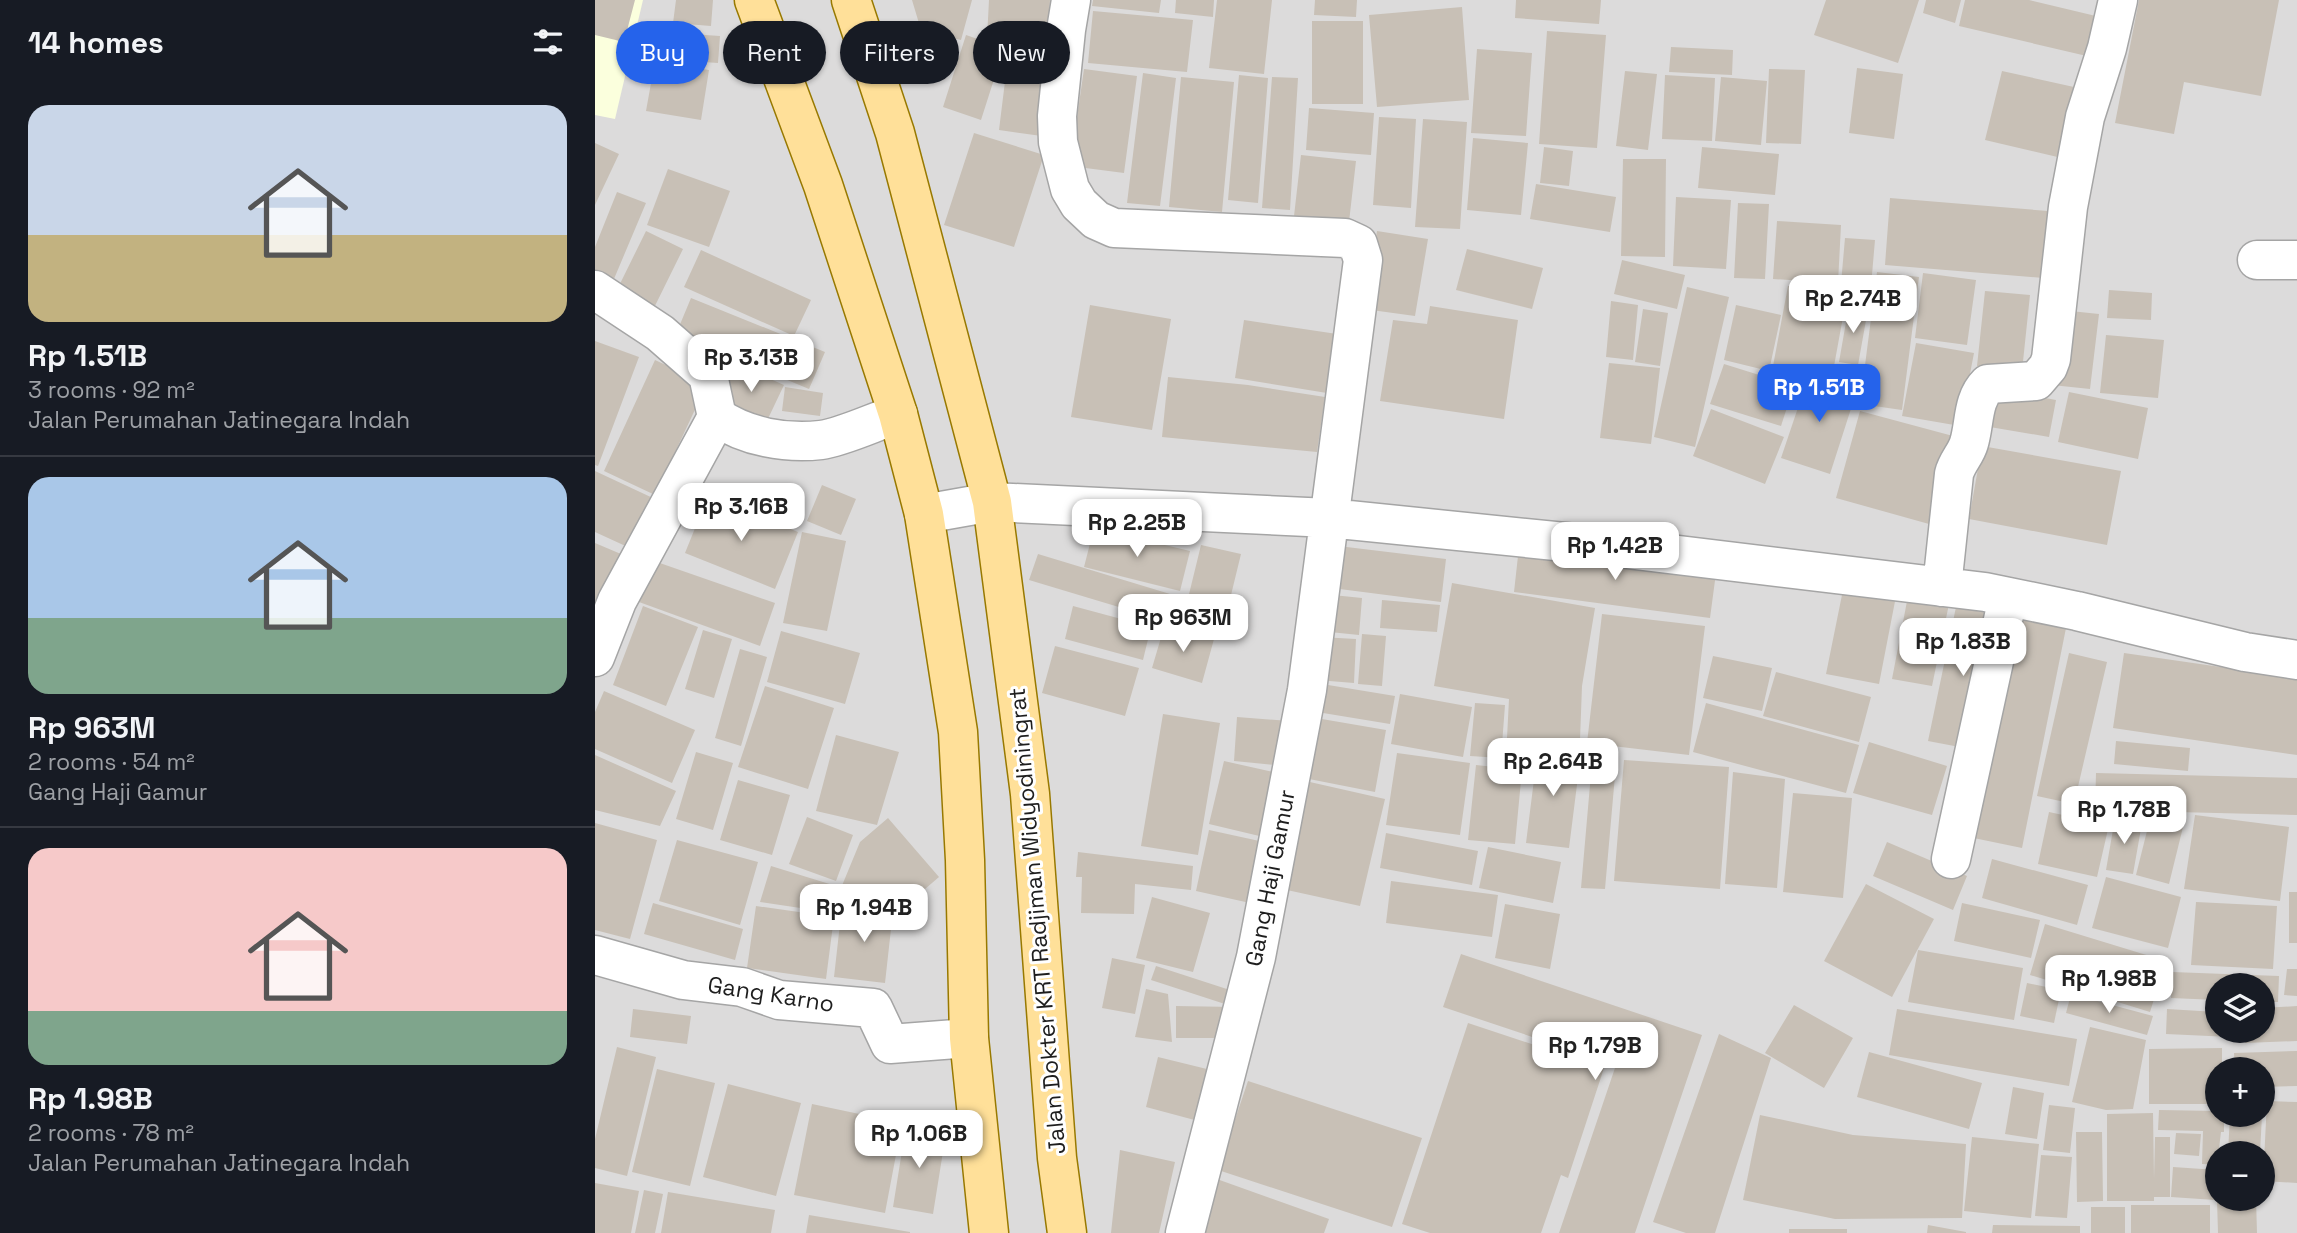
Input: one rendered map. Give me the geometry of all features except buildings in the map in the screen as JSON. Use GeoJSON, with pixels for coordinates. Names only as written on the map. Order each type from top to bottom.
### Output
{"type":"FeatureCollection","features":[{"type":"Feature","properties":{"kind":"main road"},"geometry":{"type":"LineString","coordinates":[[754,0],[823,185],[898,414],[924,514],[958,732],[965,860],[969,1038],[989,1233]]}},
{"type":"Feature","properties":{"kind":"main road","name":"Jalan Dokter KRT Radjiman Widyodiningrat"},"geometry":{"type":"LineString","coordinates":[[851,0],[895,133],[992,502],[1030,794],[1057,1158],[1067,1233]]}},
{"type":"Feature","properties":{"kind":"street","name":"Gang Haji Gamur"},"geometry":{"type":"LineString","coordinates":[[1071,0],[1057,116],[1058,142],[1070,189],[1079,204],[1096,220],[1114,228],[1345,238],[1358,244],[1363,260],[1307,690],[1256,957],[1185,1233]]}},
{"type":"Feature","properties":{"kind":"street"},"geometry":{"type":"LineString","coordinates":[[1942,587],[1954,474],[1969,444],[1979,395],[1988,384],[2036,381],[2048,368],[2051,359],[2068,207],[2085,117],[2107,48],[2118,0]]}},
{"type":"Feature","properties":{"kind":"street"},"geometry":{"type":"LineString","coordinates":[[2257,260],[2297,260]]}},
{"type":"Feature","properties":{"kind":"street"},"geometry":{"type":"LineString","coordinates":[[595,290],[660,333],[708,375],[717,417],[617,601],[595,657]]}},
{"type":"Feature","properties":{"kind":"street"},"geometry":{"type":"LineString","coordinates":[[717,417],[732,427],[754,433],[788,440],[823,440],[898,414]]}},
{"type":"Feature","properties":{"kind":"street"},"geometry":{"type":"LineString","coordinates":[[924,514],[992,502],[1329,518],[1595,545],[2007,597],[2077,611],[2245,652],[2297,660]]}},
{"type":"Feature","properties":{"kind":"street"},"geometry":{"type":"LineString","coordinates":[[1951,859],[2007,597]]}},
{"type":"Feature","properties":{"kind":"street","name":"Gang Karno"},"geometry":{"type":"LineString","coordinates":[[595,955],[683,980],[742,987],[779,1000],[873,1008],[890,1044],[969,1038]]}},
{"type":"Feature","properties":{"kind":"shaded area"},"geometry":{"type":"Polygon","coordinates":[[[595,0],[2297,0],[2297,1233],[595,1233],[595,0]]]}},
{"type":"Feature","properties":{"kind":"shaded area"},"geometry":{"type":"Polygon","coordinates":[[[595,0],[643,0],[638,21],[616,21],[616,84],[623,84],[615,119],[595,115],[595,0]]]}}]}
